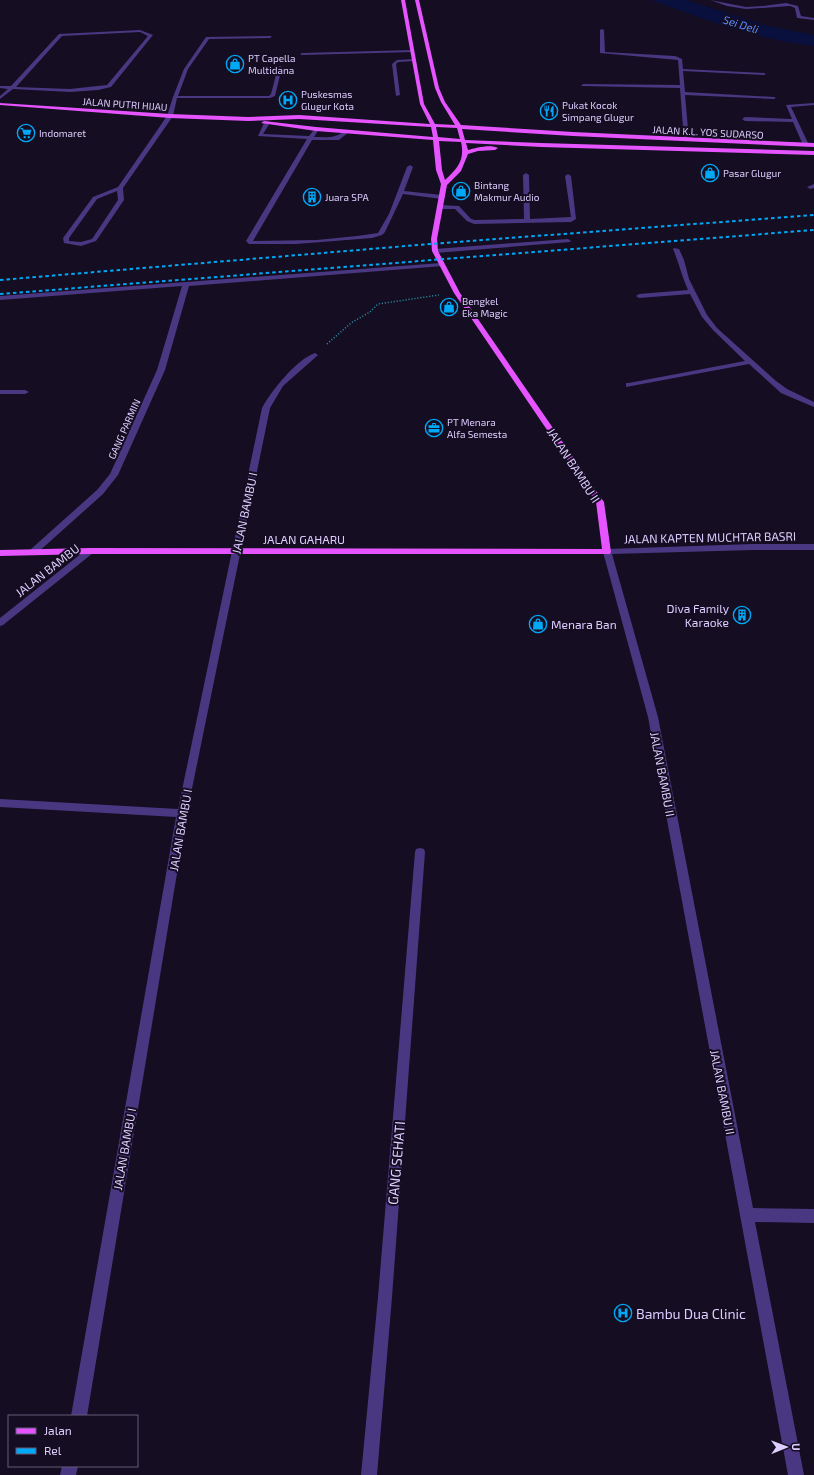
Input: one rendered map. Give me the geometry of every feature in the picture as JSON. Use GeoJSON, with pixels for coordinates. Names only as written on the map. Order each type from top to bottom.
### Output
{"type":"FeatureCollection","features":[{"type":"Feature","properties":{"kind":"main road"},"geometry":{"type":"LineString","coordinates":[[403,0],[422,104],[433,125],[439,170],[444,184],[459,170],[466,153],[458,127],[443,102],[437,88],[417,0]]}},
{"type":"Feature","properties":{"kind":"main road","name":"JALAN PUTRI HIJAU"},"geometry":{"type":"LineString","coordinates":[[0,104],[170,116],[248,119],[299,117],[433,125]]}},
{"type":"Feature","properties":{"kind":"main road","name":"JALAN PUTRI HIJAU"},"geometry":{"type":"LineString","coordinates":[[248,119],[316,129],[436,139]]}},
{"type":"Feature","properties":{"kind":"main road","name":"JALAN K.L. YOS SUDARSO"},"geometry":{"type":"LineString","coordinates":[[433,125],[686,140],[814,145]]}},
{"type":"Feature","properties":{"kind":"main road","name":"JALAN K.L. YOS SUDARSO"},"geometry":{"type":"LineString","coordinates":[[436,139],[541,145],[814,153]]}},
{"type":"Feature","properties":{"kind":"main road"},"geometry":{"type":"LineString","coordinates":[[466,153],[485,148],[541,145]]}},
{"type":"Feature","properties":{"kind":"main road","name":"JALAN BAMBU II"},"geometry":{"type":"LineString","coordinates":[[444,184],[434,239],[435,250],[441,265],[457,292],[600,502],[607,552]]}},
{"type":"Feature","properties":{"kind":"main road","name":"JALAN GAHARU"},"geometry":{"type":"LineString","coordinates":[[0,553],[90,551],[607,552]]}},
{"type":"Feature","properties":{"kind":"street"},"geometry":{"type":"LineString","coordinates":[[712,0],[732,7],[744,8],[764,8],[788,4],[798,10],[799,17],[814,19]]}},
{"type":"Feature","properties":{"kind":"street"},"geometry":{"type":"LineString","coordinates":[[602,30],[602,52],[604,53],[678,57],[680,59],[686,140]]}},
{"type":"Feature","properties":{"kind":"street"},"geometry":{"type":"LineString","coordinates":[[0,87],[12,88],[85,91],[109,86],[151,35],[140,31],[61,35],[12,88],[0,98]]}},
{"type":"Feature","properties":{"kind":"street"},"geometry":{"type":"LineString","coordinates":[[120,188],[121,200],[94,240],[89,243],[81,244],[66,242],[66,238],[95,198],[120,188],[170,116],[175,97],[186,69],[208,38],[270,37]]}},
{"type":"Feature","properties":{"kind":"street"},"geometry":{"type":"LineString","coordinates":[[302,54],[412,51]]}},
{"type":"Feature","properties":{"kind":"street"},"geometry":{"type":"LineString","coordinates":[[398,95],[394,64],[397,61],[413,60]]}},
{"type":"Feature","properties":{"kind":"street"},"geometry":{"type":"LineString","coordinates":[[175,97],[270,96],[272,95],[280,67]]}},
{"type":"Feature","properties":{"kind":"street"},"geometry":{"type":"LineString","coordinates":[[682,70],[764,74]]}},
{"type":"Feature","properties":{"kind":"street"},"geometry":{"type":"LineString","coordinates":[[583,85],[683,90],[774,98]]}},
{"type":"Feature","properties":{"kind":"street"},"geometry":{"type":"LineString","coordinates":[[806,145],[788,106],[814,104]]}},
{"type":"Feature","properties":{"kind":"street"},"geometry":{"type":"LineString","coordinates":[[745,119],[795,121]]}},
{"type":"Feature","properties":{"kind":"street"},"geometry":{"type":"LineString","coordinates":[[267,123],[260,135],[333,140],[339,138],[346,132]]}},
{"type":"Feature","properties":{"kind":"street"},"geometry":{"type":"LineString","coordinates":[[316,129],[249,241],[251,243],[316,241],[372,237],[383,231],[401,192],[410,167]]}},
{"type":"Feature","properties":{"kind":"street"},"geometry":{"type":"LineString","coordinates":[[526,175],[527,221]]}},
{"type":"Feature","properties":{"kind":"street"},"geometry":{"type":"LineString","coordinates":[[440,207],[457,207],[461,209],[468,220],[474,222],[573,220],[568,176]]}},
{"type":"Feature","properties":{"kind":"street"},"geometry":{"type":"LineString","coordinates":[[401,192],[442,197]]}},
{"type":"Feature","properties":{"kind":"street"},"geometry":{"type":"LineString","coordinates":[[435,250],[568,241]]}},
{"type":"Feature","properties":{"kind":"street"},"geometry":{"type":"LineString","coordinates":[[676,249],[692,292],[704,316],[715,329],[784,391],[814,405]]}},
{"type":"Feature","properties":{"kind":"street"},"geometry":{"type":"LineString","coordinates":[[0,298],[441,265]]}},
{"type":"Feature","properties":{"kind":"street","name":"GANG PARMIN"},"geometry":{"type":"LineString","coordinates":[[34,552],[100,492],[114,475],[161,370],[186,284]]}},
{"type":"Feature","properties":{"kind":"street"},"geometry":{"type":"LineString","coordinates":[[638,296],[692,292]]}},
{"type":"Feature","properties":{"kind":"street","name":"JALAN BAMBU I"},"geometry":{"type":"LineString","coordinates":[[78,1415],[182,814],[266,408],[275,390],[293,372],[315,355]]}},
{"type":"Feature","properties":{"kind":"street"},"geometry":{"type":"LineString","coordinates":[[629,385],[750,362]]}},
{"type":"Feature","properties":{"kind":"street"},"geometry":{"type":"LineString","coordinates":[[0,392],[25,392]]}},
{"type":"Feature","properties":{"kind":"street","name":"JALAN KAPTEN MUCHTAR BASRI"},"geometry":{"type":"LineString","coordinates":[[607,552],[753,547],[814,547]]}},
{"type":"Feature","properties":{"kind":"street","name":"JALAN BAMBU"},"geometry":{"type":"LineString","coordinates":[[0,623],[90,551]]}},
{"type":"Feature","properties":{"kind":"street","name":"JALAN BAMBU II"},"geometry":{"type":"LineString","coordinates":[[607,552],[653,717],[796,1475]]}},
{"type":"Feature","properties":{"kind":"street"},"geometry":{"type":"LineString","coordinates":[[0,803],[182,814]]}},
{"type":"Feature","properties":{"kind":"street","name":"GANG SEHATI"},"geometry":{"type":"LineString","coordinates":[[369,1475],[385,1297],[420,852]]}},
{"type":"Feature","properties":{"kind":"street"},"geometry":{"type":"LineString","coordinates":[[746,1215],[814,1216]]}},
{"type":"Feature","properties":{"kind":"path"},"geometry":{"type":"LineString","coordinates":[[315,355],[351,323],[370,312],[378,304],[457,292]]}},
{"type":"Feature","properties":{"kind":"water","name":"Sei Deli"},"geometry":{"type":"Polygon","coordinates":[[[651,0],[686,0],[768,26],[814,35],[814,46],[752,34],[651,0]]]}},
{"type":"Feature","properties":{"kind":"railway"},"geometry":{"type":"LineString","coordinates":[[0,280],[430,244],[814,215]]}},
{"type":"Feature","properties":{"kind":"railway"},"geometry":{"type":"LineString","coordinates":[[0,294],[814,230]]}},
{"type":"Feature","properties":{"kind":"place","name":"PT Capella Multidana"},"geometry":{"type":"Point","coordinates":[235,64]}},
{"type":"Feature","properties":{"kind":"place","name":"Puskesmas Glugur Kota"},"geometry":{"type":"Point","coordinates":[288,100]}},
{"type":"Feature","properties":{"kind":"place","name":"Pukat Kocok Simpang Glugur"},"geometry":{"type":"Point","coordinates":[549,111]}},
{"type":"Feature","properties":{"kind":"place","name":"Indomaret"},"geometry":{"type":"Point","coordinates":[26,133]}},
{"type":"Feature","properties":{"kind":"place","name":"Pasar Glugur"},"geometry":{"type":"Point","coordinates":[710,173]}},
{"type":"Feature","properties":{"kind":"place","name":"Bintang Makmur Audio"},"geometry":{"type":"Point","coordinates":[461,191]}},
{"type":"Feature","properties":{"kind":"place","name":"Juara SPA"},"geometry":{"type":"Point","coordinates":[312,197]}},
{"type":"Feature","properties":{"kind":"place","name":"Bengkel Eka Magic"},"geometry":{"type":"Point","coordinates":[449,307]}},
{"type":"Feature","properties":{"kind":"place","name":"PT Menara Alfa Semesta"},"geometry":{"type":"Point","coordinates":[434,428]}},
{"type":"Feature","properties":{"kind":"place","name":"Diva Family Karaoke"},"geometry":{"type":"Point","coordinates":[742,615]}},
{"type":"Feature","properties":{"kind":"place","name":"Menara Ban"},"geometry":{"type":"Point","coordinates":[538,624]}},
{"type":"Feature","properties":{"kind":"place","name":"Bambu Dua Clinic"},"geometry":{"type":"Point","coordinates":[623,1313]}}]}
